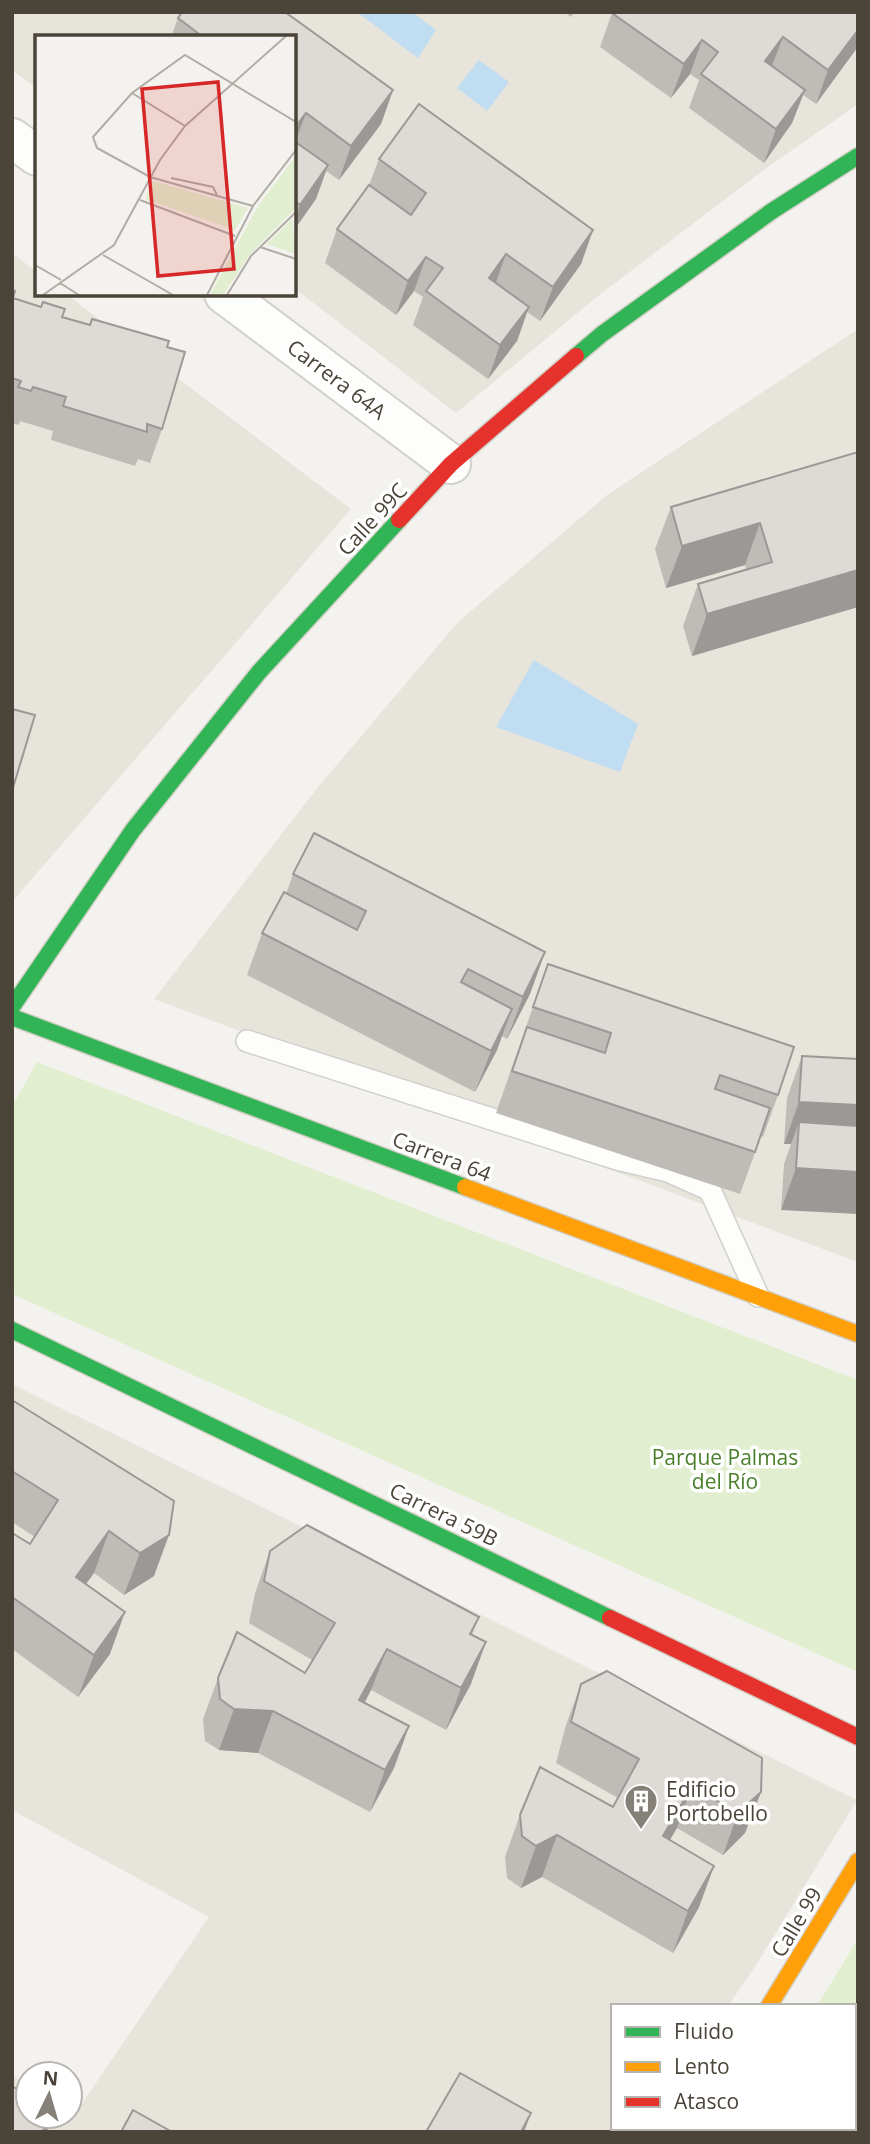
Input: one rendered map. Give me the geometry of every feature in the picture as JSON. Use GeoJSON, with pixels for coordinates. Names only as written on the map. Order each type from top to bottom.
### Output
{"type":"FeatureCollection","features":[{"type":"Feature","properties":{"kind":"street"},"geometry":{"type":"LineString","coordinates":[[12,138],[35,155]]}},
{"type":"Feature","properties":{"kind":"street","name":"Calle 99C"},"geometry":{"type":"LineString","coordinates":[[12,1007],[133,830],[259,671],[451,464],[602,334],[772,211],[858,156]]}},
{"type":"Feature","properties":{"kind":"street","name":"Carrera 64A"},"geometry":{"type":"LineString","coordinates":[[226,296],[451,464]]}},
{"type":"Feature","properties":{"kind":"street","name":"Carrera 64"},"geometry":{"type":"LineString","coordinates":[[12,1017],[858,1335]]}},
{"type":"Feature","properties":{"kind":"street","name":"Carrera 59B"},"geometry":{"type":"LineString","coordinates":[[12,1330],[858,1737]]}},
{"type":"Feature","properties":{"kind":"street","name":"Calle 99"},"geometry":{"type":"LineString","coordinates":[[770,2004],[858,1861]]}},
{"type":"Feature","properties":{"kind":"lane"},"geometry":{"type":"LineString","coordinates":[[247,1041],[617,1160],[667,1171],[710,1190],[759,1297]]}},
{"type":"Feature","properties":{"kind":"shaded area"},"geometry":{"type":"Polygon","coordinates":[[[12,12],[858,12],[858,104],[761,172],[598,296],[456,413],[296,290],[296,35],[35,35],[35,87],[12,70],[12,12]]]}},
{"type":"Feature","properties":{"kind":"shaded area"},"geometry":{"type":"Polygon","coordinates":[[[12,253],[35,270],[35,296],[69,296],[351,509],[12,902],[12,253]]]}},
{"type":"Feature","properties":{"kind":"shaded area"},"geometry":{"type":"Polygon","coordinates":[[[858,329],[858,1262],[154,999],[318,787],[458,622],[607,495],[858,329]]]}},
{"type":"Feature","properties":{"kind":"shaded area"},"geometry":{"type":"Polygon","coordinates":[[[12,1384],[857,1800],[729,2004],[611,2004],[611,2130],[642,2130],[641,2132],[12,2132],[12,2075],[14,2130],[84,2130],[84,2100],[209,1917],[12,1810],[12,1384]]]}},
{"type":"Feature","properties":{"kind":"green space","name":"Parque Palmas del Río"},"geometry":{"type":"Polygon","coordinates":[[[37,1062],[858,1380],[858,1672],[12,1294],[12,1107],[37,1062]]]}},
{"type":"Feature","properties":{"kind":"green space"},"geometry":{"type":"Polygon","coordinates":[[[858,1939],[858,2132],[739,2132],[856,2130],[856,2004],[818,2004],[858,1939]]]}},
{"type":"Feature","properties":{"kind":"water"},"geometry":{"type":"Polygon","coordinates":[[[357,12],[412,12],[436,30],[418,58],[357,12]]]}},
{"type":"Feature","properties":{"kind":"water"},"geometry":{"type":"Polygon","coordinates":[[[479,60],[509,82],[487,111],[457,88],[479,60]]]}},
{"type":"Feature","properties":{"kind":"water"},"geometry":{"type":"Polygon","coordinates":[[[534,660],[638,724],[620,772],[496,727],[534,660]]]}},
{"type":"Feature","properties":{"kind":"building"},"geometry":{"type":"Polygon","coordinates":[[[182,12],[285,12],[393,90],[351,146],[306,113],[296,126],[296,35],[200,35],[178,18],[182,12]]]}},
{"type":"Feature","properties":{"kind":"building"},"geometry":{"type":"Polygon","coordinates":[[[858,12],[858,30],[828,70],[783,37],[765,61],[805,90],[776,129],[701,74],[718,52],[702,40],[684,64],[612,13],[858,12]]]}},
{"type":"Feature","properties":{"kind":"building"},"geometry":{"type":"Polygon","coordinates":[[[419,104],[593,230],[553,287],[506,254],[489,278],[529,307],[500,345],[426,291],[443,268],[426,257],[408,281],[337,229],[369,185],[411,215],[426,193],[379,159],[419,104]]]}},
{"type":"Feature","properties":{"kind":"building"},"geometry":{"type":"Polygon","coordinates":[[[296,142],[328,165],[300,205],[296,202],[296,142]]]}},
{"type":"Feature","properties":{"kind":"building"},"geometry":{"type":"Polygon","coordinates":[[[12,290],[15,291],[13,298],[41,307],[43,302],[65,309],[62,317],[90,325],[92,319],[169,341],[167,347],[185,352],[162,429],[147,424],[147,432],[63,406],[66,397],[33,387],[31,391],[18,387],[21,381],[12,378],[12,290]]]}},
{"type":"Feature","properties":{"kind":"building"},"geometry":{"type":"Polygon","coordinates":[[[858,452],[858,570],[707,614],[698,584],[772,562],[760,523],[682,546],[671,507],[858,452]]]}},
{"type":"Feature","properties":{"kind":"building"},"geometry":{"type":"Polygon","coordinates":[[[12,709],[35,715],[12,791],[12,709]]]}},
{"type":"Feature","properties":{"kind":"building"},"geometry":{"type":"Polygon","coordinates":[[[314,833],[545,952],[523,997],[468,969],[461,982],[512,1009],[491,1051],[262,933],[284,892],[357,930],[366,911],[293,874],[314,833]]]}},
{"type":"Feature","properties":{"kind":"building"},"geometry":{"type":"Polygon","coordinates":[[[548,964],[794,1047],[778,1095],[720,1075],[715,1089],[770,1108],[755,1152],[512,1071],[527,1027],[605,1053],[611,1033],[533,1007],[548,964]]]}},
{"type":"Feature","properties":{"kind":"building"},"geometry":{"type":"Polygon","coordinates":[[[802,1056],[858,1059],[858,1105],[799,1102],[802,1056]]]}},
{"type":"Feature","properties":{"kind":"building"},"geometry":{"type":"Polygon","coordinates":[[[799,1122],[858,1126],[858,1172],[796,1168],[799,1122]]]}},
{"type":"Feature","properties":{"kind":"building"},"geometry":{"type":"Polygon","coordinates":[[[12,1400],[174,1501],[169,1535],[140,1553],[109,1531],[76,1577],[125,1612],[94,1655],[12,1597],[12,1533],[30,1544],[58,1500],[12,1471],[12,1400]]]}},
{"type":"Feature","properties":{"kind":"building"},"geometry":{"type":"Polygon","coordinates":[[[307,1525],[479,1617],[470,1634],[486,1642],[461,1688],[387,1649],[359,1700],[409,1726],[385,1770],[273,1711],[234,1709],[220,1699],[218,1678],[237,1632],[305,1673],[335,1623],[264,1581],[270,1551],[307,1525]]]}},
{"type":"Feature","properties":{"kind":"building"},"geometry":{"type":"Polygon","coordinates":[[[607,1671],[762,1758],[761,1792],[738,1813],[692,1786],[663,1836],[714,1866],[688,1911],[557,1835],[536,1846],[522,1836],[520,1815],[540,1767],[613,1807],[639,1759],[571,1722],[581,1684],[607,1671]]]}},
{"type":"Feature","properties":{"kind":"building"},"geometry":{"type":"Polygon","coordinates":[[[460,2073],[531,2113],[521,2132],[426,2132],[460,2073]]]}},
{"type":"Feature","properties":{"kind":"building"},"geometry":{"type":"Polygon","coordinates":[[[12,2086],[14,2130],[43,2130],[12,2132],[12,2086]]]}},
{"type":"Feature","properties":{"kind":"building"},"geometry":{"type":"Polygon","coordinates":[[[133,2110],[172,2132],[121,2132],[133,2110]]]}},
{"type":"Feature","properties":{"kind":"traffic: fast"},"geometry":{"type":"LineString","coordinates":[[576,356],[602,334],[772,211],[858,156]]}},
{"type":"Feature","properties":{"kind":"traffic: fast"},"geometry":{"type":"LineString","coordinates":[[12,1007],[133,830],[259,672],[399,520]]}},
{"type":"Feature","properties":{"kind":"traffic: fast"},"geometry":{"type":"LineString","coordinates":[[12,1017],[465,1187]]}},
{"type":"Feature","properties":{"kind":"traffic: fast"},"geometry":{"type":"LineString","coordinates":[[12,1330],[610,1618]]}},
{"type":"Feature","properties":{"kind":"traffic: slow"},"geometry":{"type":"LineString","coordinates":[[465,1187],[858,1334]]}},
{"type":"Feature","properties":{"kind":"traffic: slow"},"geometry":{"type":"LineString","coordinates":[[770,2004],[858,1861]]}},
{"type":"Feature","properties":{"kind":"traffic: jam"},"geometry":{"type":"LineString","coordinates":[[399,520],[451,464],[576,356]]}},
{"type":"Feature","properties":{"kind":"traffic: jam"},"geometry":{"type":"LineString","coordinates":[[610,1618],[858,1737]]}},
{"type":"Feature","properties":{"kind":"place","name":"Edificio Portobello"},"geometry":{"type":"Point","coordinates":[641,1831]}}]}
